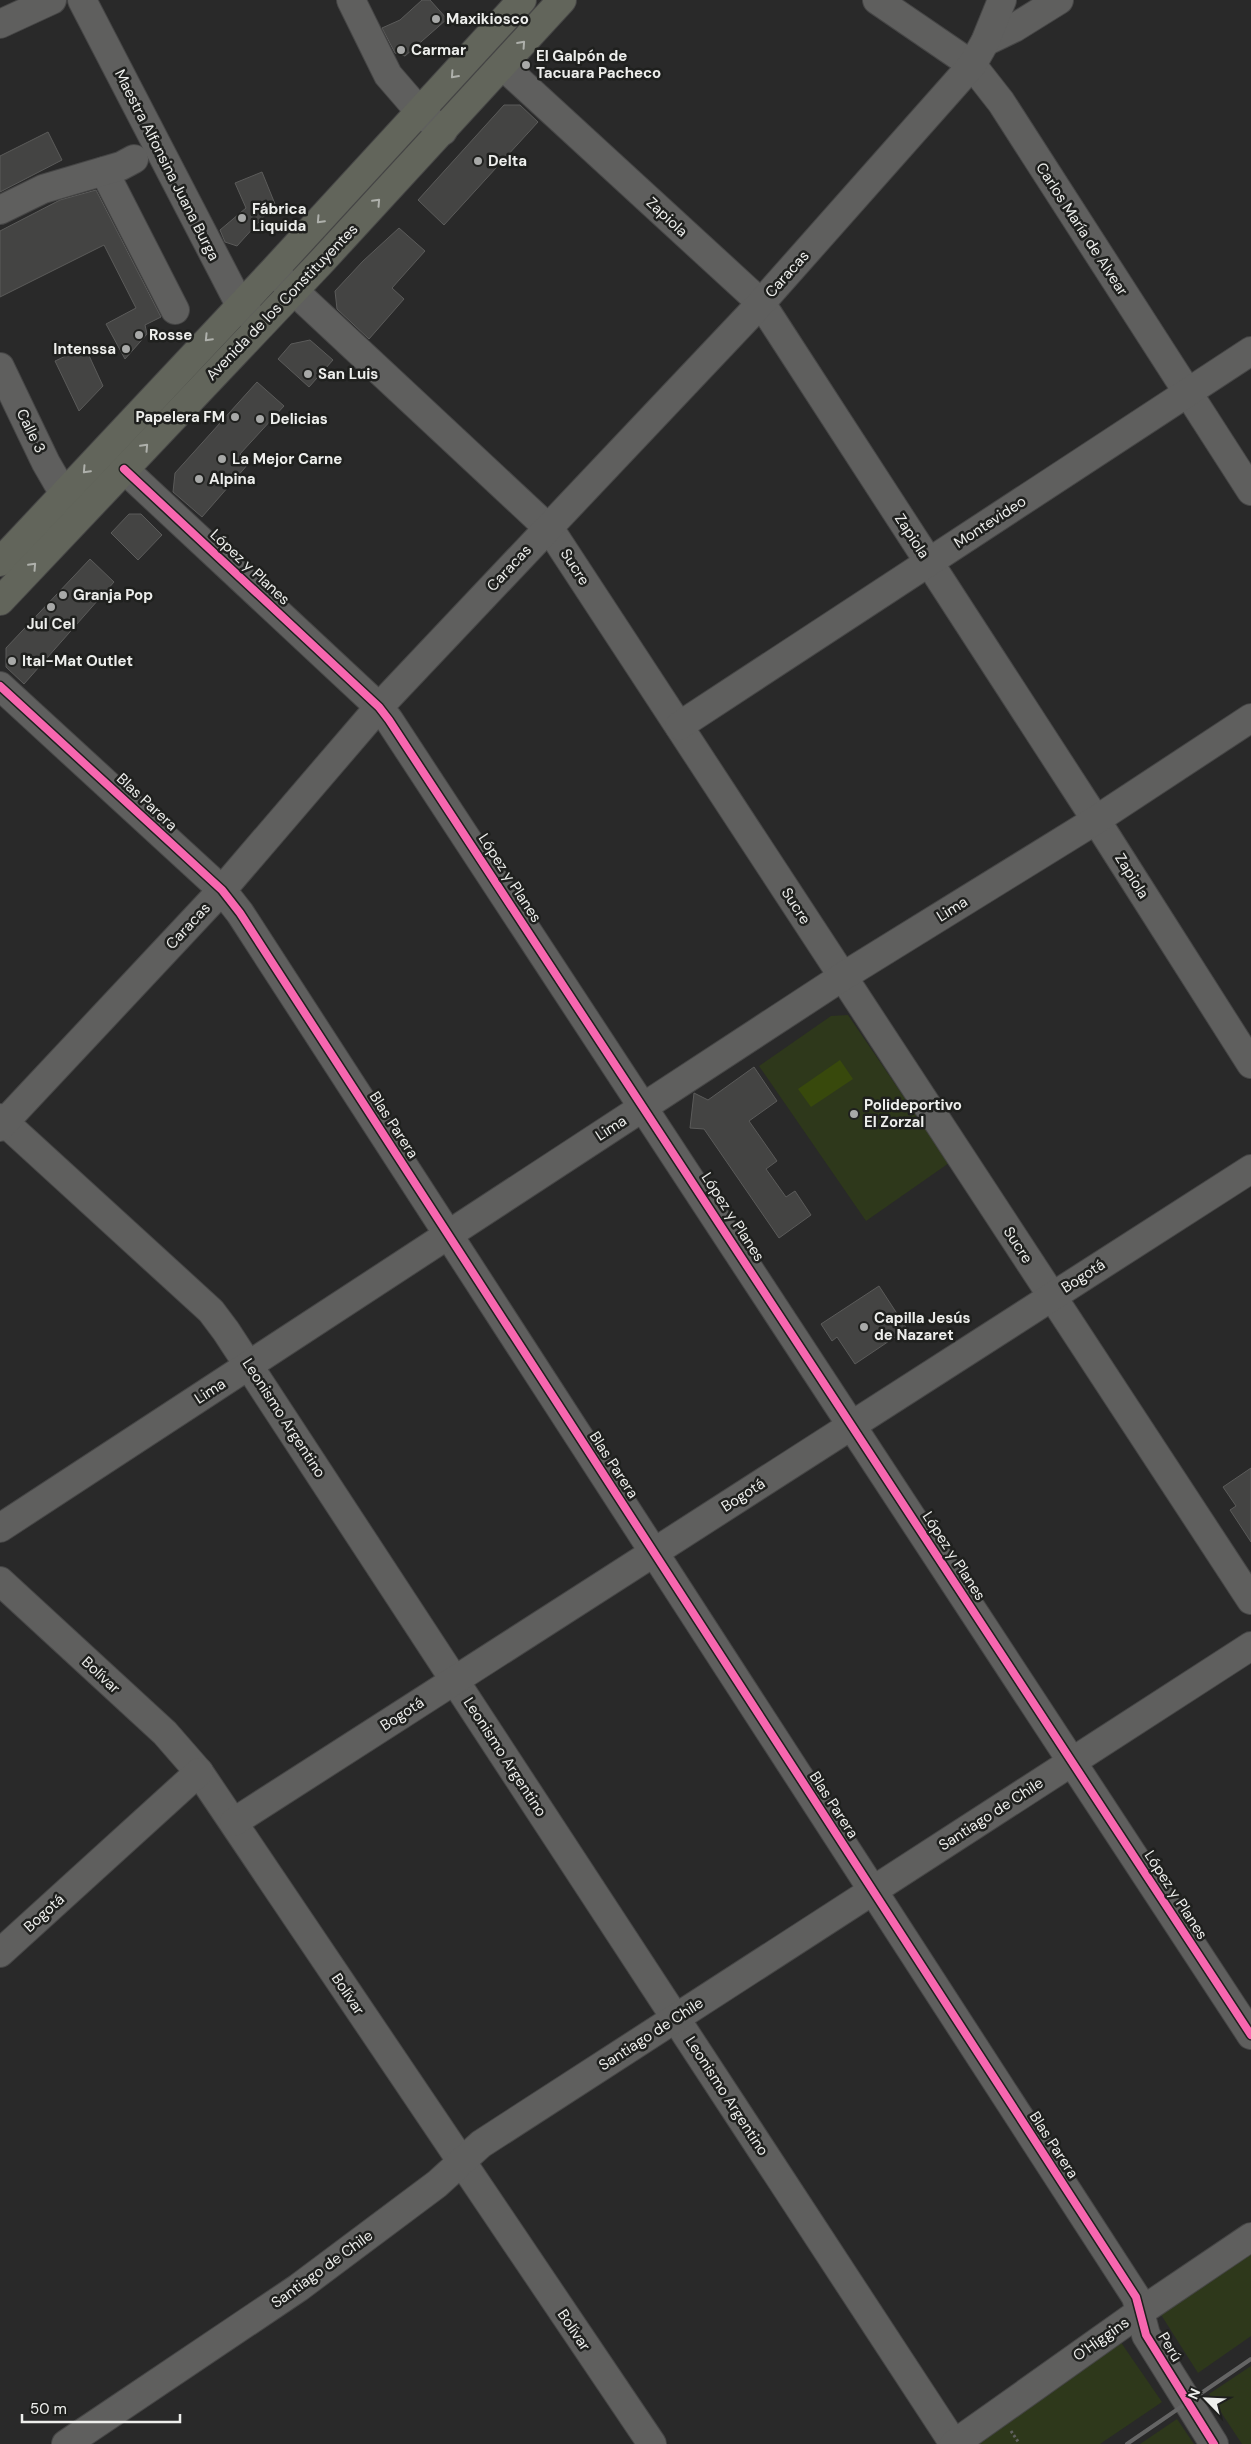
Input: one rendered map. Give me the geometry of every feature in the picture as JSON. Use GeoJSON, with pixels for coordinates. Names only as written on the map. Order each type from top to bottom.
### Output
{"type":"FeatureCollection","features":[{"type":"Feature","properties":{"kind":"main road","name":"Avenida de los Constituyentes"},"geometry":{"type":"LineString","coordinates":[[0,562],[273,271],[522,0]]}},
{"type":"Feature","properties":{"kind":"main road","name":"Avenida de los Constituyentes"},"geometry":{"type":"LineString","coordinates":[[0,601],[294,291],[562,0]]}},
{"type":"Feature","properties":{"kind":"street"},"geometry":{"type":"LineString","coordinates":[[0,24],[52,0]]}},
{"type":"Feature","properties":{"kind":"street","name":"Maestra Alfonsina Juana Burga"},"geometry":{"type":"LineString","coordinates":[[82,0],[240,305],[260,325]]}},
{"type":"Feature","properties":{"kind":"street"},"geometry":{"type":"LineString","coordinates":[[351,0],[388,75],[420,112],[443,131]]}},
{"type":"Feature","properties":{"kind":"street","name":"Carlos María de Alvear"},"geometry":{"type":"LineString","coordinates":[[877,0],[979,54],[1001,102],[1251,491]]}},
{"type":"Feature","properties":{"kind":"street","name":"Caracas"},"geometry":{"type":"LineString","coordinates":[[1,1123],[222,890],[379,707],[760,303],[979,54],[1002,0]]}},
{"type":"Feature","properties":{"kind":"street"},"geometry":{"type":"LineString","coordinates":[[979,54],[1014,28],[1059,0]]}},
{"type":"Feature","properties":{"kind":"street","name":"Zapiola"},"geometry":{"type":"LineString","coordinates":[[503,66],[760,303],[1096,820],[1251,1064]]}},
{"type":"Feature","properties":{"kind":"street"},"geometry":{"type":"LineString","coordinates":[[0,210],[43,189],[121,166],[134,159]]}},
{"type":"Feature","properties":{"kind":"street"},"geometry":{"type":"LineString","coordinates":[[104,171],[174,310]]}},
{"type":"Feature","properties":{"kind":"street","name":"Sucre"},"geometry":{"type":"LineString","coordinates":[[273,271],[547,527],[1251,1600]]}},
{"type":"Feature","properties":{"kind":"street","name":"Montevideo"},"geometry":{"type":"LineString","coordinates":[[679,726],[1251,351]]}},
{"type":"Feature","properties":{"kind":"street","name":"Calle 3"},"geometry":{"type":"LineString","coordinates":[[0,367],[46,462],[64,494]]}},
{"type":"Feature","properties":{"kind":"street","name":"López y Planes"},"geometry":{"type":"LineString","coordinates":[[124,469],[379,707],[644,1107],[1251,2035]]}},
{"type":"Feature","properties":{"kind":"street","name":"Blas Parera"},"geometry":{"type":"LineString","coordinates":[[0,686],[222,890],[240,913],[1136,2297],[1140,2312]]}},
{"type":"Feature","properties":{"kind":"street","name":"Lima"},"geometry":{"type":"LineString","coordinates":[[0,1528],[842,978],[1096,820],[1251,718]]}},
{"type":"Feature","properties":{"kind":"street","name":"Leonismo Argentino"},"geometry":{"type":"LineString","coordinates":[[1,1123],[211,1312],[249,1365],[954,2444]]}},
{"type":"Feature","properties":{"kind":"street","name":"Bogotá"},"geometry":{"type":"LineString","coordinates":[[234,1822],[1251,1169]]}},
{"type":"Feature","properties":{"kind":"street","name":"Bolívar"},"geometry":{"type":"LineString","coordinates":[[0,1581],[164,1733],[199,1772],[652,2444]]}},
{"type":"Feature","properties":{"kind":"street","name":"Santiago de Chile"},"geometry":{"type":"LineString","coordinates":[[66,2444],[298,2288],[437,2184],[460,2161],[481,2144],[1251,1646]]}},
{"type":"Feature","properties":{"kind":"street","name":"Bogotá"},"geometry":{"type":"LineString","coordinates":[[0,1953],[199,1772]]}},
{"type":"Feature","properties":{"kind":"street","name":"O'Higgins"},"geometry":{"type":"LineString","coordinates":[[954,2444],[1140,2312],[1251,2237]]}},
{"type":"Feature","properties":{"kind":"street","name":"Perú"},"geometry":{"type":"LineString","coordinates":[[1140,2312],[1146,2335],[1214,2444]]}},
{"type":"Feature","properties":{"kind":"shaded area","name":"Polideportivo El Zorzal"},"geometry":{"type":"Polygon","coordinates":[[[848,1015],[949,1163],[866,1221],[759,1066],[831,1016],[848,1015]]]}},
{"type":"Feature","properties":{"kind":"shaded area"},"geometry":{"type":"Polygon","coordinates":[[[840,1060],[853,1079],[811,1107],[798,1089],[840,1060]]]}},
{"type":"Feature","properties":{"kind":"shaded area"},"geometry":{"type":"Polygon","coordinates":[[[1251,2247],[1251,2336],[1198,2373],[1158,2310],[1251,2247]]]}},
{"type":"Feature","properties":{"kind":"shaded area"},"geometry":{"type":"Polygon","coordinates":[[[1120,2341],[1162,2402],[1100,2444],[970,2444],[1120,2341]]]}},
{"type":"Feature","properties":{"kind":"shaded area"},"geometry":{"type":"Polygon","coordinates":[[[1251,2366],[1251,2444],[1242,2444],[1209,2394],[1251,2366]]]}},
{"type":"Feature","properties":{"kind":"shaded area"},"geometry":{"type":"Polygon","coordinates":[[[1177,2419],[1194,2444],[1140,2444],[1177,2419]]]}},
{"type":"Feature","properties":{"kind":"building"},"geometry":{"type":"Polygon","coordinates":[[[422,0],[430,0],[447,19],[405,56],[395,53],[382,28],[400,20],[422,0]]]}},
{"type":"Feature","properties":{"kind":"building","name":"Delta"},"geometry":{"type":"Polygon","coordinates":[[[504,105],[520,105],[538,122],[444,225],[418,200],[504,105]]]}},
{"type":"Feature","properties":{"kind":"building"},"geometry":{"type":"Polygon","coordinates":[[[48,132],[62,160],[0,192],[0,156],[48,132]]]}},
{"type":"Feature","properties":{"kind":"building"},"geometry":{"type":"Polygon","coordinates":[[[262,172],[275,204],[237,246],[225,242],[220,230],[246,208],[235,183],[262,172]]]}},
{"type":"Feature","properties":{"kind":"building"},"geometry":{"type":"Polygon","coordinates":[[[96,190],[161,317],[145,325],[147,334],[125,359],[106,324],[136,308],[104,245],[0,297],[0,231],[60,200],[96,190]]]}},
{"type":"Feature","properties":{"kind":"building"},"geometry":{"type":"Polygon","coordinates":[[[399,228],[425,251],[392,288],[404,299],[369,339],[337,309],[335,291],[363,261],[399,228]]]}},
{"type":"Feature","properties":{"kind":"building","name":"San Luis"},"geometry":{"type":"Polygon","coordinates":[[[310,340],[333,360],[309,387],[278,359],[291,344],[310,340]]]}},
{"type":"Feature","properties":{"kind":"building"},"geometry":{"type":"Polygon","coordinates":[[[85,347],[103,386],[79,411],[55,361],[85,347]]]}},
{"type":"Feature","properties":{"kind":"building"},"geometry":{"type":"Polygon","coordinates":[[[257,382],[284,406],[240,454],[249,463],[202,517],[173,492],[175,473],[257,382]]]}},
{"type":"Feature","properties":{"kind":"building"},"geometry":{"type":"Polygon","coordinates":[[[129,514],[141,514],[162,535],[138,560],[111,533],[129,514]]]}},
{"type":"Feature","properties":{"kind":"building"},"geometry":{"type":"Polygon","coordinates":[[[90,559],[114,582],[24,684],[6,667],[6,648],[90,559]]]}},
{"type":"Feature","properties":{"kind":"building"},"geometry":{"type":"Polygon","coordinates":[[[754,1067],[777,1101],[749,1121],[777,1161],[766,1169],[786,1197],[795,1191],[811,1215],[779,1238],[704,1129],[690,1128],[694,1093],[708,1100],[754,1067]]]}},
{"type":"Feature","properties":{"kind":"building","name":"Capilla Jesús de Nazaret"},"geometry":{"type":"Polygon","coordinates":[[[879,1286],[907,1329],[855,1364],[837,1337],[832,1341],[821,1324],[879,1286]]]}},
{"type":"Feature","properties":{"kind":"building"},"geometry":{"type":"Polygon","coordinates":[[[1251,1468],[1251,1542],[1230,1510],[1236,1506],[1223,1487],[1251,1468]]]}},
{"type":"Feature","properties":{"kind":"railway"},"geometry":{"type":"LineString","coordinates":[[1127,2444],[1251,2359]]}},
{"type":"Feature","properties":{"kind":"cycle path"},"geometry":{"type":"LineString","coordinates":[[124,469],[379,707],[389,720],[1251,2035]]}},
{"type":"Feature","properties":{"kind":"cycle path"},"geometry":{"type":"LineString","coordinates":[[0,686],[222,890],[240,913],[1136,2297],[1146,2335],[1214,2444]]}},
{"type":"Feature","properties":{"kind":"place","name":"Maxikiosco"},"geometry":{"type":"Point","coordinates":[436,19]}},
{"type":"Feature","properties":{"kind":"place","name":"Carmar"},"geometry":{"type":"Point","coordinates":[401,50]}},
{"type":"Feature","properties":{"kind":"place","name":"El Galpón de Tacuara Pacheco"},"geometry":{"type":"Point","coordinates":[526,65]}},
{"type":"Feature","properties":{"kind":"place","name":"Delta"},"geometry":{"type":"Point","coordinates":[478,161]}},
{"type":"Feature","properties":{"kind":"place","name":"Fábrica Liquida"},"geometry":{"type":"Point","coordinates":[242,218]}},
{"type":"Feature","properties":{"kind":"place","name":"Rosse"},"geometry":{"type":"Point","coordinates":[139,335]}},
{"type":"Feature","properties":{"kind":"place","name":"Intenssa"},"geometry":{"type":"Point","coordinates":[126,349]}},
{"type":"Feature","properties":{"kind":"place","name":"San Luis"},"geometry":{"type":"Point","coordinates":[308,374]}},
{"type":"Feature","properties":{"kind":"place","name":"Papelera FM"},"geometry":{"type":"Point","coordinates":[235,417]}},
{"type":"Feature","properties":{"kind":"place","name":"Delicias"},"geometry":{"type":"Point","coordinates":[260,419]}},
{"type":"Feature","properties":{"kind":"place","name":"La Mejor Carne"},"geometry":{"type":"Point","coordinates":[222,459]}},
{"type":"Feature","properties":{"kind":"place","name":"Alpina"},"geometry":{"type":"Point","coordinates":[199,479]}},
{"type":"Feature","properties":{"kind":"place","name":"Granja Pop"},"geometry":{"type":"Point","coordinates":[63,595]}},
{"type":"Feature","properties":{"kind":"place","name":"Jul Cel"},"geometry":{"type":"Point","coordinates":[51,607]}},
{"type":"Feature","properties":{"kind":"place","name":"Ital-Mat Outlet"},"geometry":{"type":"Point","coordinates":[12,661]}},
{"type":"Feature","properties":{"kind":"place","name":"Polideportivo El Zorzal"},"geometry":{"type":"Point","coordinates":[854,1114]}},
{"type":"Feature","properties":{"kind":"place","name":"Capilla Jesús de Nazaret"},"geometry":{"type":"Point","coordinates":[864,1327]}}]}
